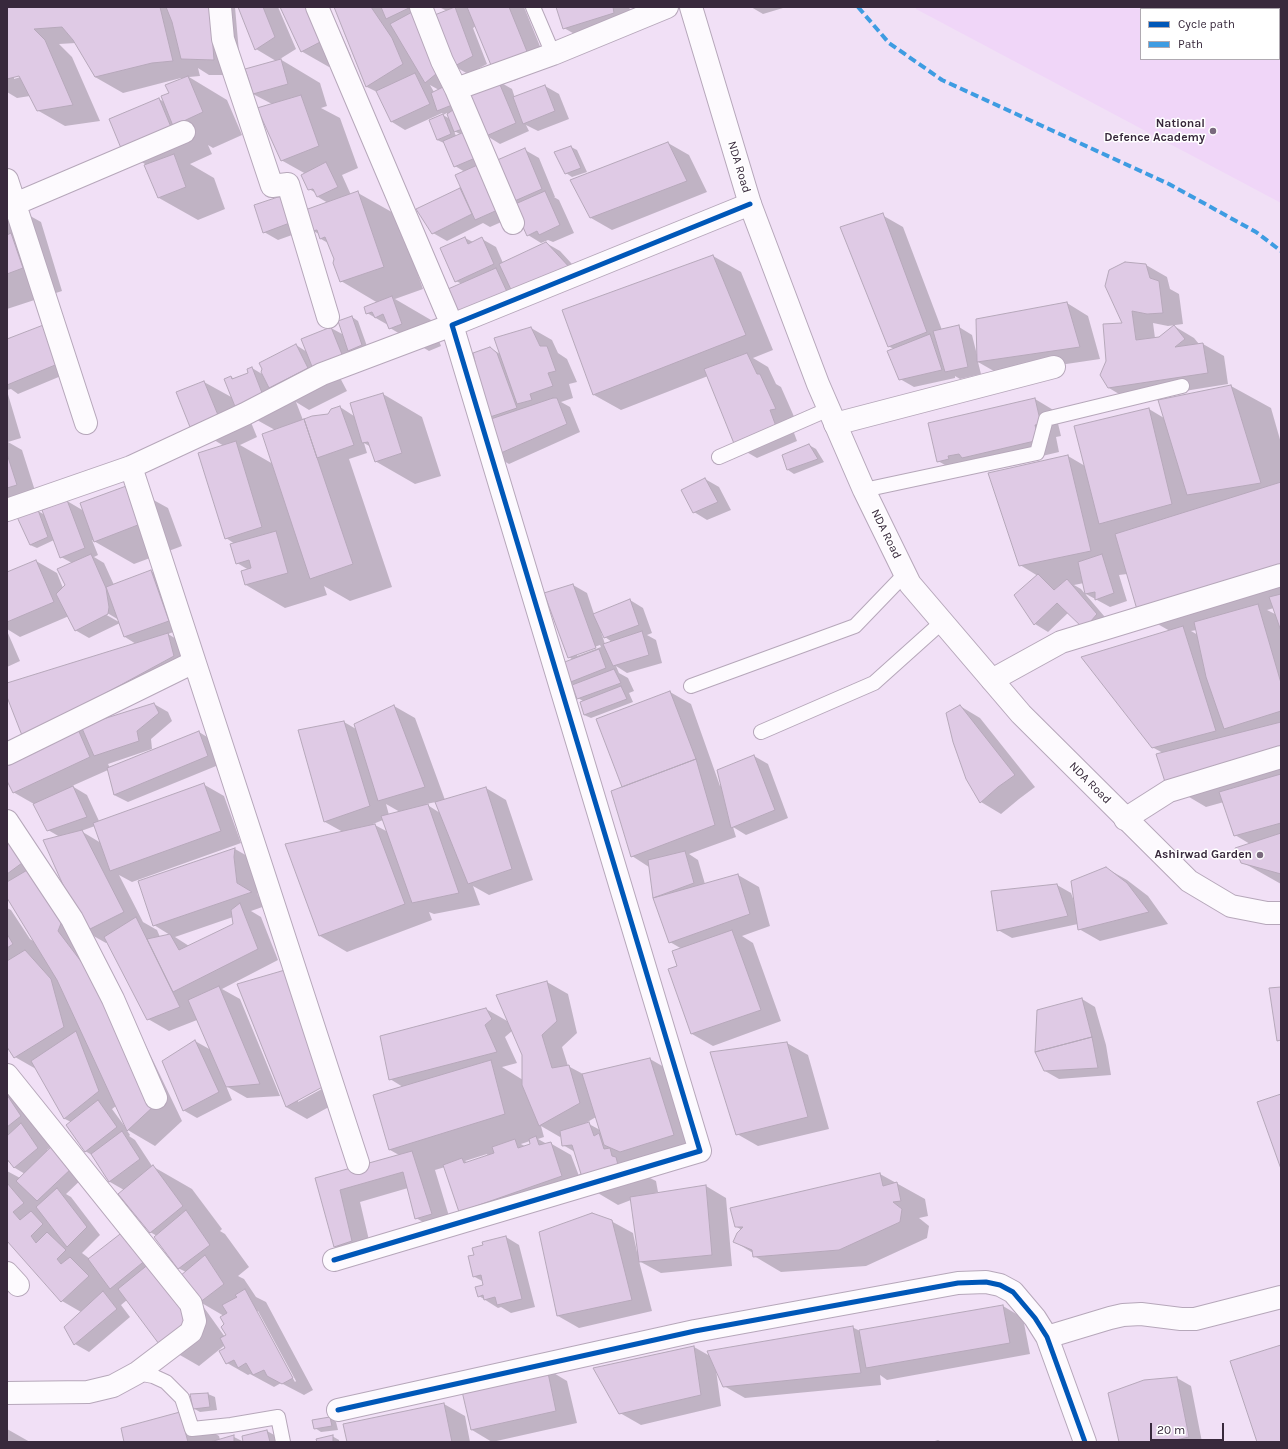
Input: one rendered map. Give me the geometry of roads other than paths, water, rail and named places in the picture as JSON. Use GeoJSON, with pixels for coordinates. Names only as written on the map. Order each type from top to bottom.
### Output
{"type":"FeatureCollection","features":[{"type":"Feature","properties":{"kind":"street"},"geometry":{"type":"LineString","coordinates":[[220,7],[223,39],[272,186],[288,184],[328,318]]}},
{"type":"Feature","properties":{"kind":"street"},"geometry":{"type":"LineString","coordinates":[[317,7],[452,325],[700,1151],[334,1260]]}},
{"type":"Feature","properties":{"kind":"street"},"geometry":{"type":"LineString","coordinates":[[421,7],[442,61],[456,89],[513,223]]}},
{"type":"Feature","properties":{"kind":"street"},"geometry":{"type":"LineString","coordinates":[[456,89],[553,54],[667,7]]}},
{"type":"Feature","properties":{"kind":"street","name":"NDA Road"},"geometry":{"type":"LineString","coordinates":[[691,7],[750,204],[818,384],[864,490],[910,584],[1021,714],[1189,881],[1231,906],[1267,913],[1281,913]]}},
{"type":"Feature","properties":{"kind":"street"},"geometry":{"type":"LineString","coordinates":[[15,204],[184,132]]}},
{"type":"Feature","properties":{"kind":"street"},"geometry":{"type":"LineString","coordinates":[[7,180],[86,423]]}},
{"type":"Feature","properties":{"kind":"street"},"geometry":{"type":"LineString","coordinates":[[7,510],[131,467],[245,414],[322,374],[452,325],[750,204]]}},
{"type":"Feature","properties":{"kind":"street"},"geometry":{"type":"LineString","coordinates":[[832,416],[1054,367]]}},
{"type":"Feature","properties":{"kind":"street"},"geometry":{"type":"LineString","coordinates":[[131,467],[358,1163]]}},
{"type":"Feature","properties":{"kind":"street"},"geometry":{"type":"LineString","coordinates":[[992,680],[1061,642],[1281,575]]}},
{"type":"Feature","properties":{"kind":"street"},"geometry":{"type":"LineString","coordinates":[[7,754],[194,662]]}},
{"type":"Feature","properties":{"kind":"street"},"geometry":{"type":"LineString","coordinates":[[1125,819],[1169,791],[1281,757]]}},
{"type":"Feature","properties":{"kind":"street"},"geometry":{"type":"LineString","coordinates":[[7,821],[72,919],[114,999],[156,1098]]}},
{"type":"Feature","properties":{"kind":"street"},"geometry":{"type":"LineString","coordinates":[[7,1075],[191,1304],[195,1321],[191,1332],[137,1373],[113,1386],[88,1392],[7,1393]]}},
{"type":"Feature","properties":{"kind":"street"},"geometry":{"type":"LineString","coordinates":[[338,1410],[695,1330],[958,1283],[986,1282],[1000,1285],[1013,1292],[1035,1318],[1047,1337],[1085,1442]]}},
{"type":"Feature","properties":{"kind":"street"},"geometry":{"type":"LineString","coordinates":[[1047,1337],[1123,1315],[1141,1314],[1181,1320],[1195,1319],[1281,1298]]}},
{"type":"Feature","properties":{"kind":"lane"},"geometry":{"type":"LineString","coordinates":[[533,7],[553,54]]}},
{"type":"Feature","properties":{"kind":"lane"},"geometry":{"type":"LineString","coordinates":[[864,490],[1037,453],[1046,419],[1182,386]]}},
{"type":"Feature","properties":{"kind":"lane"},"geometry":{"type":"LineString","coordinates":[[719,457],[832,416]]}},
{"type":"Feature","properties":{"kind":"lane"},"geometry":{"type":"LineString","coordinates":[[691,686],[855,626],[905,574]]}},
{"type":"Feature","properties":{"kind":"lane"},"geometry":{"type":"LineString","coordinates":[[761,732],[874,684],[942,622]]}},
{"type":"Feature","properties":{"kind":"lane"},"geometry":{"type":"LineString","coordinates":[[137,1373],[153,1376],[166,1382],[182,1398],[192,1429],[232,1425],[278,1417],[283,1442]]}},
{"type":"Feature","properties":{"kind":"place","name":"National Defence Academy"},"geometry":{"type":"Point","coordinates":[1213,131]}},
{"type":"Feature","properties":{"kind":"place","name":"Ashirwad Garden"},"geometry":{"type":"Point","coordinates":[1260,855]}}]}
